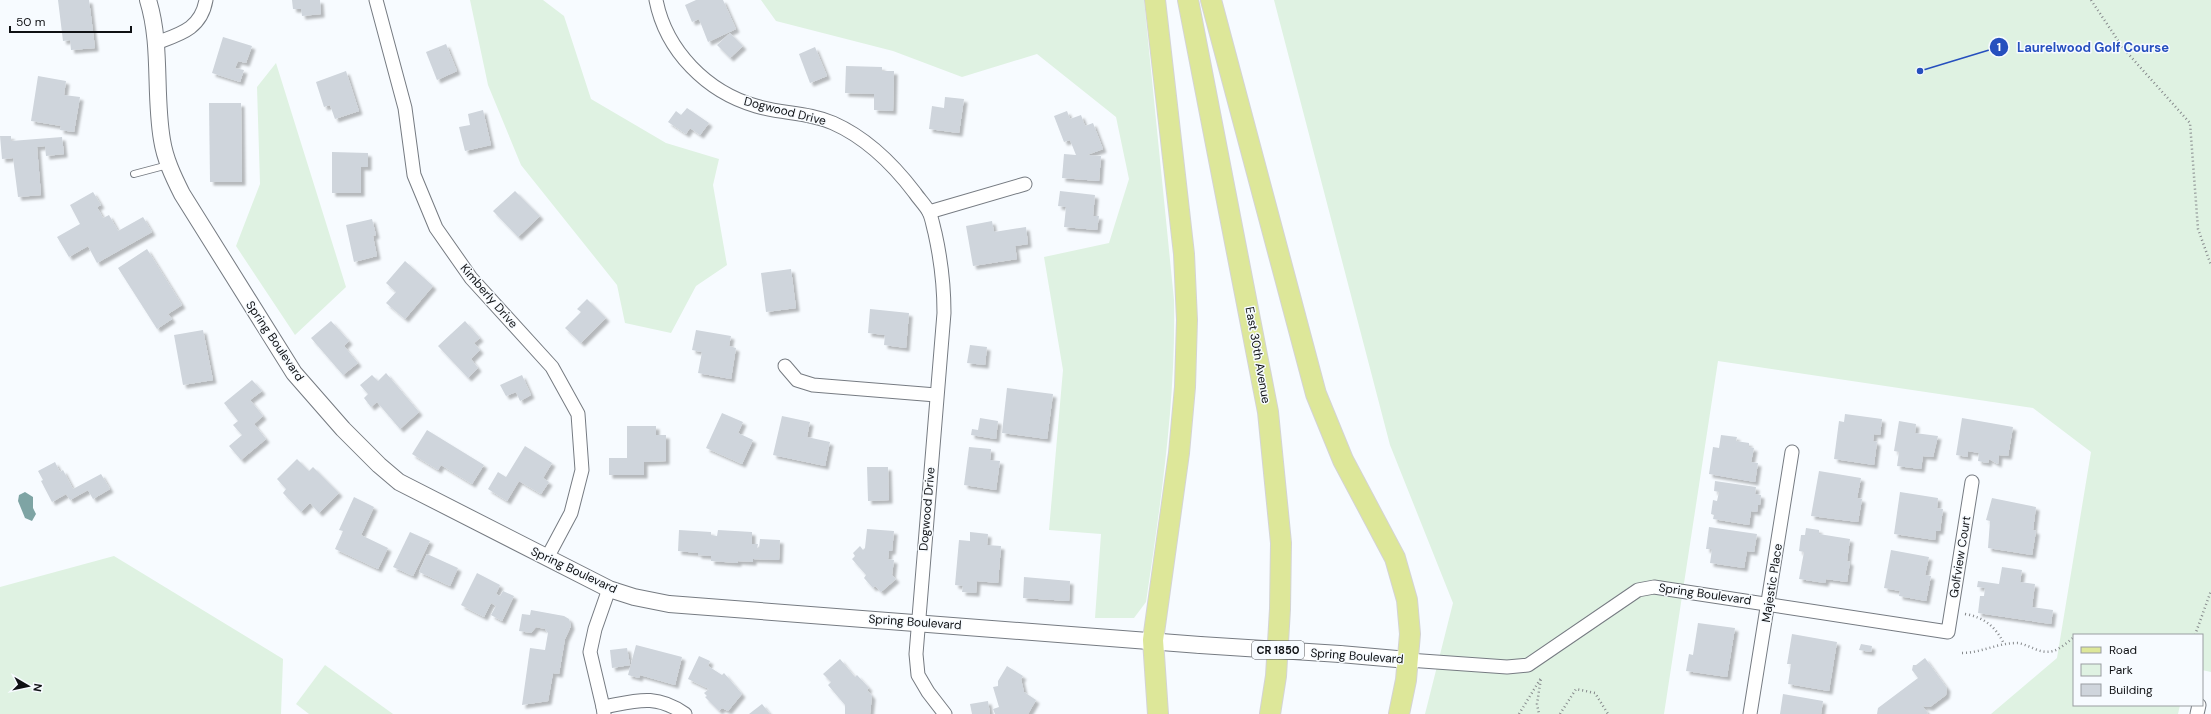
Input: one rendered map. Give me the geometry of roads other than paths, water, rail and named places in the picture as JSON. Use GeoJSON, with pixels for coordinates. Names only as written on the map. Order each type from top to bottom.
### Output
{"type":"FeatureCollection","features":[{"type":"Feature","properties":{"kind":"main road"},"geometry":{"type":"LineString","coordinates":[[1155,0],[1184,254],[1187,320],[1185,387],[1179,446],[1153,640],[1158,714]]}},
{"type":"Feature","properties":{"kind":"main road","name":"East 30th Avenue"},"geometry":{"type":"LineString","coordinates":[[1188,0],[1268,412],[1281,542],[1276,676],[1270,714]]}},
{"type":"Feature","properties":{"kind":"main road"},"geometry":{"type":"LineString","coordinates":[[1211,0],[1316,394],[1343,460],[1395,558],[1407,600],[1410,634],[1408,660],[1399,714]]}},
{"type":"Feature","properties":{"kind":"street","name":"Spring Boulevard"},"geometry":{"type":"LineString","coordinates":[[148,0],[156,43],[162,140],[168,165],[182,194],[294,373],[343,429],[399,482],[609,589],[634,597],[696,607],[917,622],[1200,645],[1507,667],[1528,665],[1638,590],[1654,587],[1769,603],[1948,632]]}},
{"type":"Feature","properties":{"kind":"street"},"geometry":{"type":"LineString","coordinates":[[156,43],[194,27],[206,0]]}},
{"type":"Feature","properties":{"kind":"street","name":"Kimberly Drive"},"geometry":{"type":"LineString","coordinates":[[376,0],[405,108],[414,175],[436,228],[471,278],[552,366],[578,414],[582,470],[571,513],[547,558]]}},
{"type":"Feature","properties":{"kind":"street","name":"Dogwood Drive"},"geometry":{"type":"LineString","coordinates":[[656,0],[666,34],[685,62],[705,80],[729,95],[757,106],[806,114],[833,123],[858,138],[880,154],[900,174],[930,212],[944,280],[944,313],[917,622],[916,654],[918,675],[928,692],[945,714]]}},
{"type":"Feature","properties":{"kind":"street"},"geometry":{"type":"LineString","coordinates":[[930,212],[1025,184]]}},
{"type":"Feature","properties":{"kind":"street"},"geometry":{"type":"LineString","coordinates":[[785,366],[797,380],[813,385],[936,395]]}},
{"type":"Feature","properties":{"kind":"street","name":"Majestic Place"},"geometry":{"type":"LineString","coordinates":[[1750,714],[1792,452]]}},
{"type":"Feature","properties":{"kind":"street","name":"Golfview Court"},"geometry":{"type":"LineString","coordinates":[[1948,632],[1972,482]]}},
{"type":"Feature","properties":{"kind":"street"},"geometry":{"type":"LineString","coordinates":[[609,589],[595,629],[590,652],[604,710],[648,699],[666,704],[686,714]]}},
{"type":"Feature","properties":{"kind":"lane"},"geometry":{"type":"LineString","coordinates":[[134,174],[168,165]]}},
{"type":"Feature","properties":{"kind":"water"},"geometry":{"type":"Polygon","coordinates":[[[25,492],[33,497],[33,508],[36,514],[32,521],[25,518],[18,501],[19,495],[25,492]]]}},
{"type":"Feature","properties":{"kind":"place","name":"Laurelwood Golf Course"},"geometry":{"type":"Point","coordinates":[1920,71]}}]}
